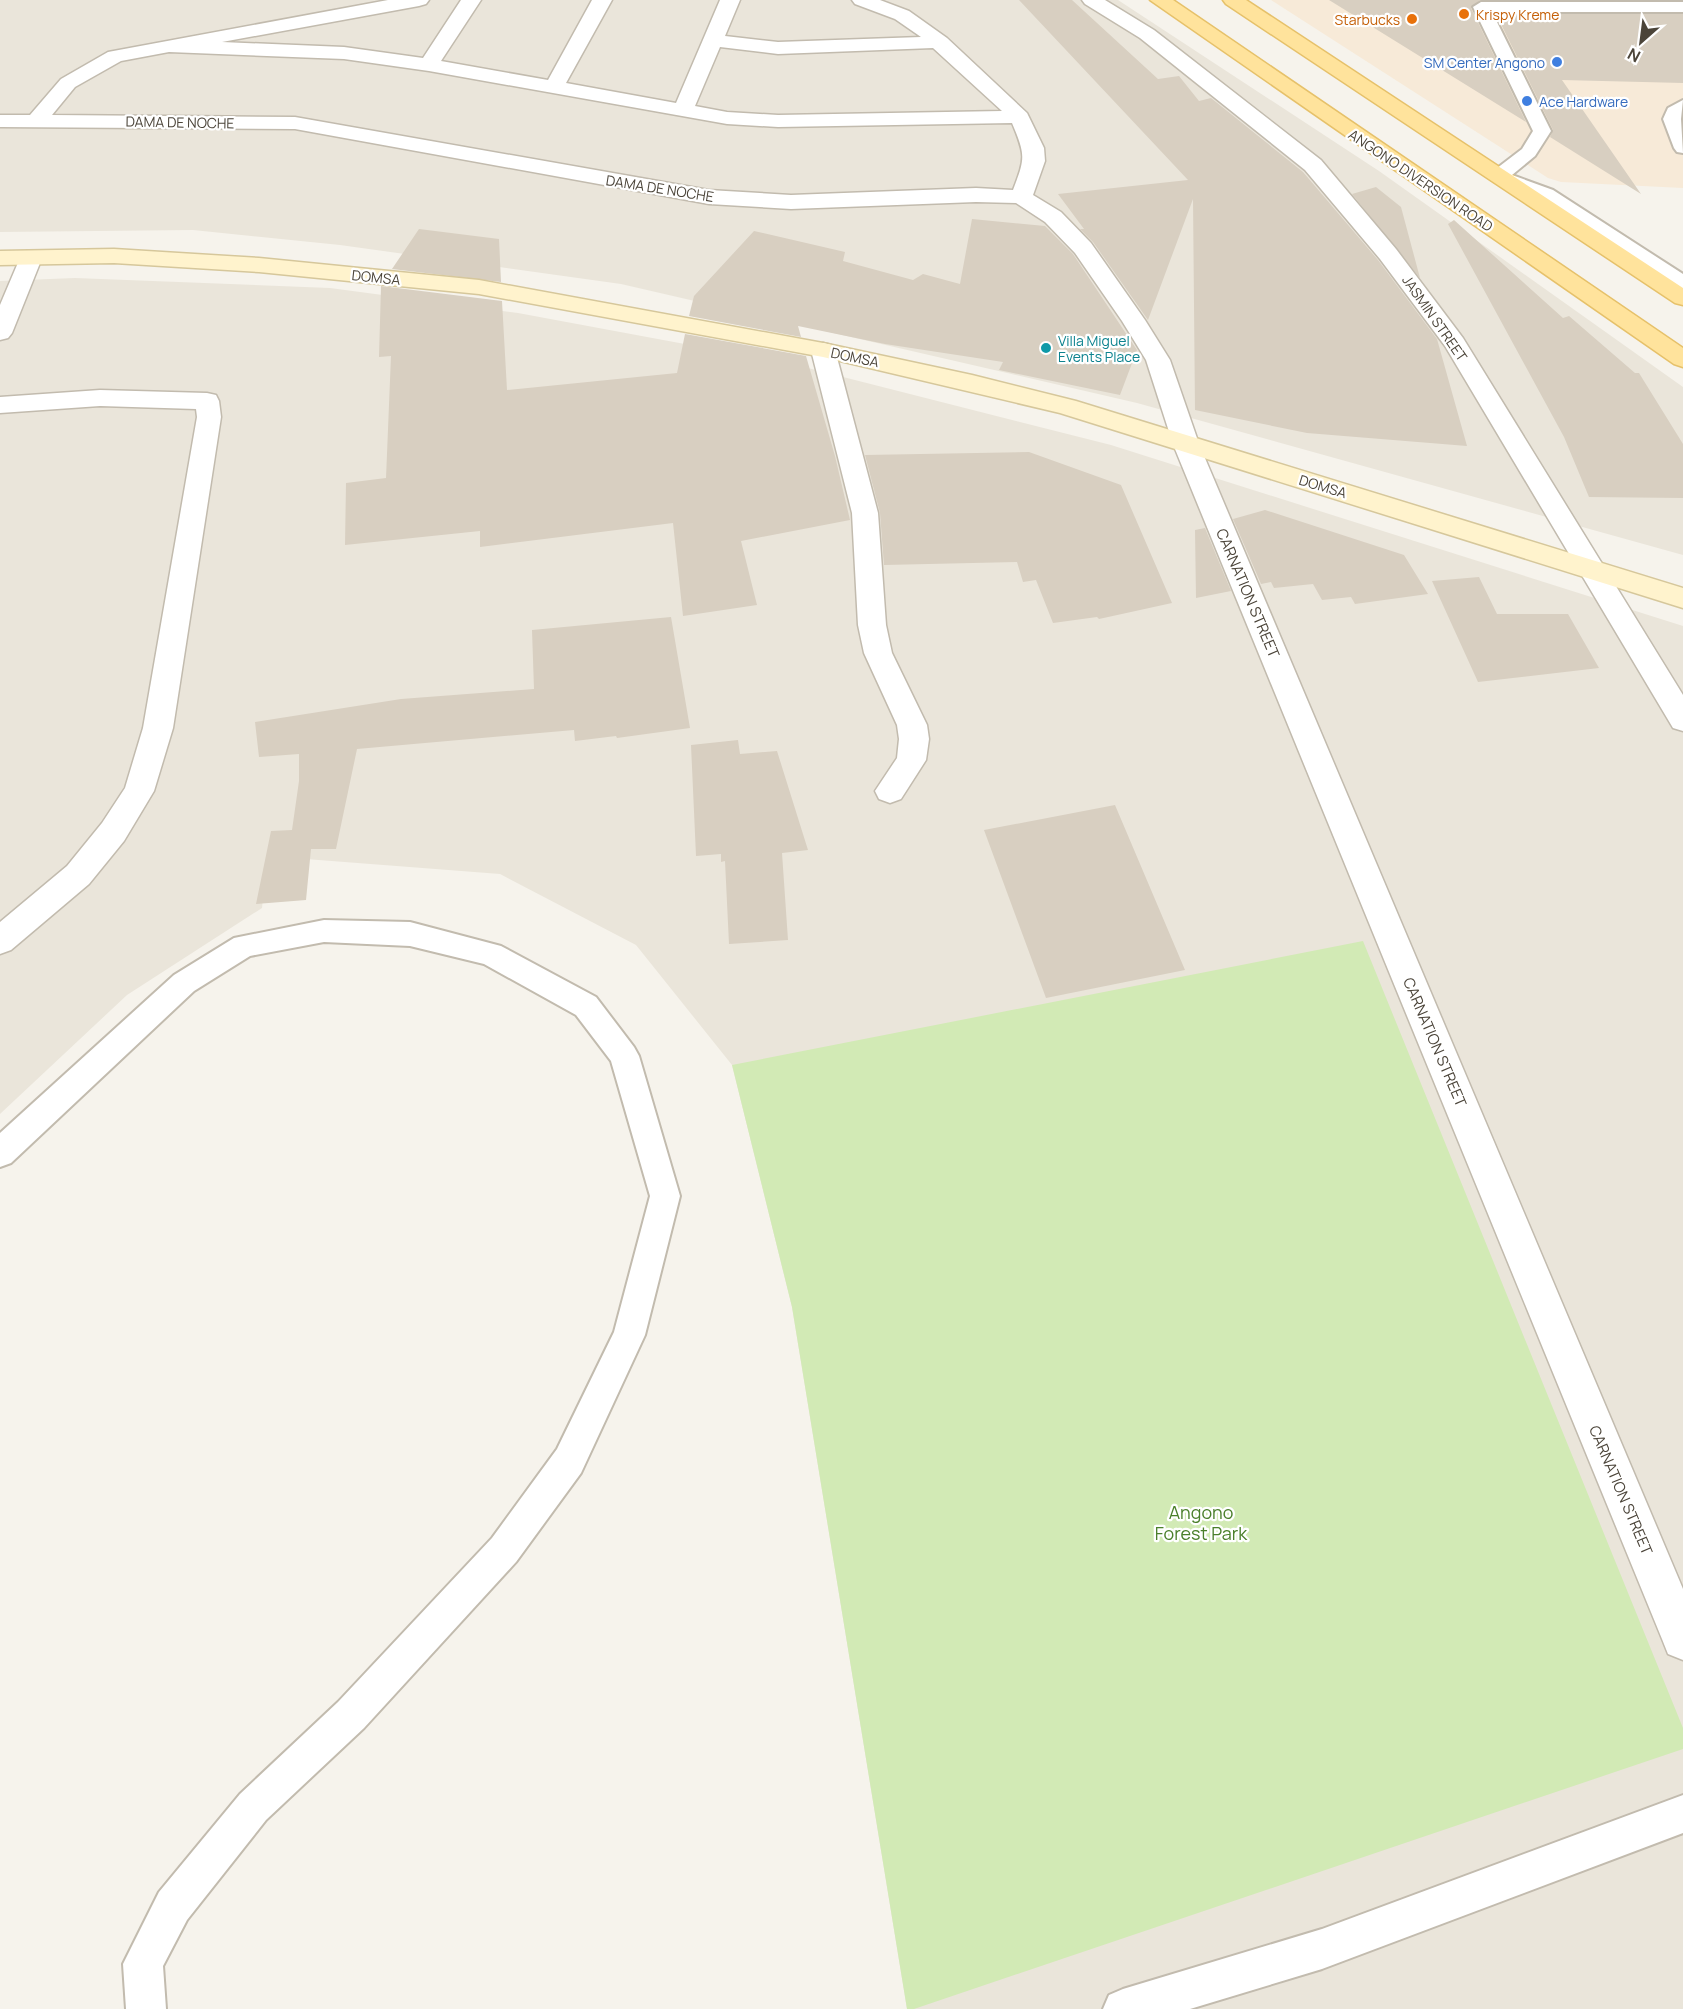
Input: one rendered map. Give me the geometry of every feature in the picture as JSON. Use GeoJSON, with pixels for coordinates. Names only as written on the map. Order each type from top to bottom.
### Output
{"type":"FeatureCollection","features":[{"type":"Feature","properties":{"kind":"main road","name":"ANGONO DIVERSION ROAD"},"geometry":{"type":"LineString","coordinates":[[1160,0],[1683,359]]}},
{"type":"Feature","properties":{"kind":"main road"},"geometry":{"type":"LineString","coordinates":[[1238,2],[1683,298]]}},
{"type":"Feature","properties":{"kind":"main road","name":"DOMSA"},"geometry":{"type":"LineString","coordinates":[[0,258],[114,256],[248,264],[479,287],[823,350],[1067,407],[1683,598]]}},
{"type":"Feature","properties":{"kind":"street"},"geometry":{"type":"LineString","coordinates":[[36,121],[68,83],[116,56],[419,0]]}},
{"type":"Feature","properties":{"kind":"street"},"geometry":{"type":"LineString","coordinates":[[429,65],[471,0]]}},
{"type":"Feature","properties":{"kind":"street"},"geometry":{"type":"LineString","coordinates":[[554,87],[602,0]]}},
{"type":"Feature","properties":{"kind":"street"},"geometry":{"type":"LineString","coordinates":[[683,110],[730,0]]}},
{"type":"Feature","properties":{"kind":"street"},"geometry":{"type":"LineString","coordinates":[[862,0],[902,15],[940,42],[1020,117],[1033,148],[1034,161],[1021,197],[1053,218],[1083,248],[1133,320],[1158,360],[1186,444]]}},
{"type":"Feature","properties":{"kind":"street","name":"JASMIN STREET"},"geometry":{"type":"LineString","coordinates":[[1092,0],[1147,34],[1313,165],[1388,254],[1455,343],[1683,720]]}},
{"type":"Feature","properties":{"kind":"street"},"geometry":{"type":"LineString","coordinates":[[713,40],[778,48],[940,42]]}},
{"type":"Feature","properties":{"kind":"street"},"geometry":{"type":"LineString","coordinates":[[168,46],[345,53],[429,65],[727,118],[778,121],[1020,117]]}},
{"type":"Feature","properties":{"kind":"street","name":"DAMA DE NOCHE"},"geometry":{"type":"LineString","coordinates":[[0,121],[295,123],[709,197],[791,202],[976,195],[1021,197]]}},
{"type":"Feature","properties":{"kind":"street"},"geometry":{"type":"LineString","coordinates":[[0,333],[31,258]]}},
{"type":"Feature","properties":{"kind":"street"},"geometry":{"type":"LineString","coordinates":[[823,350],[865,513],[872,625],[878,653],[912,725],[914,738],[910,760],[890,791]]}},
{"type":"Feature","properties":{"kind":"street"},"geometry":{"type":"LineString","coordinates":[[0,405],[100,398],[207,401],[210,417],[158,729],[139,791],[113,832],[78,874],[0,941]]}},
{"type":"Feature","properties":{"kind":"street","name":"CARNATION STREET"},"geometry":{"type":"LineString","coordinates":[[1186,444],[1683,1639]]}},
{"type":"Feature","properties":{"kind":"lane"},"geometry":{"type":"LineString","coordinates":[[1499,176],[1529,152],[1542,131],[1481,7],[1683,7]]}},
{"type":"Feature","properties":{"kind":"lane"},"geometry":{"type":"LineString","coordinates":[[1683,105],[1674,112],[1671,119],[1683,148]]}},
{"type":"Feature","properties":{"kind":"lane"},"geometry":{"type":"LineString","coordinates":[[1499,176],[1546,194],[1683,283]]}},
{"type":"Feature","properties":{"kind":"lane"},"geometry":{"type":"LineString","coordinates":[[0,1153],[184,982],[244,946],[324,931],[410,934],[491,954],[586,1006],[624,1056],[665,1196],[629,1335],[569,1461],[504,1550],[351,1715],[253,1807],[173,1906],[143,1964],[146,2009]]}},
{"type":"Feature","properties":{"kind":"lane"},"geometry":{"type":"LineString","coordinates":[[1123,2009],[1322,1948],[1683,1814]]}},
{"type":"Feature","properties":{"kind":"shaded area"},"geometry":{"type":"Polygon","coordinates":[[[0,0],[1118,0],[1379,171],[1683,387],[1683,555],[1137,403],[621,284],[340,245],[193,230],[0,232],[0,0]]]}},
{"type":"Feature","properties":{"kind":"shaded area"},"geometry":{"type":"Polygon","coordinates":[[[1271,0],[1683,0],[1683,188],[1561,182],[1548,178],[1271,0]]]}},
{"type":"Feature","properties":{"kind":"shaded area"},"geometry":{"type":"Polygon","coordinates":[[[75,278],[330,288],[518,313],[792,364],[1111,445],[1683,626],[1683,2009],[907,2009],[792,1307],[732,1065],[636,945],[500,874],[267,856],[262,908],[127,995],[0,1114],[0,281],[75,278]]]}},
{"type":"Feature","properties":{"kind":"green space","name":"Angono Forest Park"},"geometry":{"type":"Polygon","coordinates":[[[1363,941],[1683,1728],[1683,1749],[914,2009],[907,2009],[792,1307],[732,1065],[1363,941]]]}},
{"type":"Feature","properties":{"kind":"building"},"geometry":{"type":"Polygon","coordinates":[[[1019,0],[1072,0],[1158,79],[1179,76],[1199,101],[1211,98],[1303,172],[1378,260],[1437,339],[1467,446],[1307,433],[1195,410],[1193,199],[1148,320],[1093,242],[1080,229],[1084,229],[1058,194],[1188,180],[1019,0]]]}},
{"type":"Feature","properties":{"kind":"building"},"geometry":{"type":"Polygon","coordinates":[[[1329,0],[1480,0],[1471,8],[1526,122],[1329,0]]]}},
{"type":"Feature","properties":{"kind":"building"},"geometry":{"type":"Polygon","coordinates":[[[1496,14],[1683,14],[1683,83],[1562,80],[1641,194],[1550,137],[1553,130],[1496,14]]]}},
{"type":"Feature","properties":{"kind":"building"},"geometry":{"type":"Polygon","coordinates":[[[1376,187],[1401,207],[1420,278],[1352,194],[1376,187]]]}},
{"type":"Feature","properties":{"kind":"building"},"geometry":{"type":"Polygon","coordinates":[[[972,219],[1045,226],[1073,254],[1137,350],[1120,395],[999,370],[1003,362],[885,344],[798,326],[801,337],[689,316],[694,296],[754,231],[845,252],[843,261],[913,280],[923,274],[960,284],[972,219]]]}},
{"type":"Feature","properties":{"kind":"building"},"geometry":{"type":"Polygon","coordinates":[[[1454,220],[1563,318],[1569,316],[1635,373],[1639,373],[1683,444],[1683,498],[1589,497],[1564,437],[1448,224],[1454,220]]]}},
{"type":"Feature","properties":{"kind":"building"},"geometry":{"type":"Polygon","coordinates":[[[419,229],[499,239],[501,282],[392,269],[419,229]]]}},
{"type":"Feature","properties":{"kind":"building"},"geometry":{"type":"Polygon","coordinates":[[[381,286],[502,301],[507,390],[677,373],[685,334],[806,356],[835,456],[850,520],[741,541],[757,605],[683,616],[673,523],[480,547],[480,531],[345,545],[346,483],[386,478],[391,356],[379,357],[381,286]]]}},
{"type":"Feature","properties":{"kind":"building"},"geometry":{"type":"Polygon","coordinates":[[[1029,452],[1121,485],[1172,603],[1099,619],[1097,617],[1053,623],[1036,580],[1023,582],[1017,562],[884,565],[880,513],[865,455],[1029,452]]]}},
{"type":"Feature","properties":{"kind":"building"},"geometry":{"type":"Polygon","coordinates":[[[1265,510],[1404,555],[1428,594],[1355,604],[1351,597],[1322,600],[1313,584],[1274,588],[1271,582],[1261,584],[1233,519],[1265,510]]]}},
{"type":"Feature","properties":{"kind":"building"},"geometry":{"type":"Polygon","coordinates":[[[1205,528],[1231,591],[1196,598],[1195,530],[1205,528]]]}},
{"type":"Feature","properties":{"kind":"building"},"geometry":{"type":"Polygon","coordinates":[[[1479,577],[1497,614],[1568,614],[1599,668],[1478,682],[1432,581],[1479,577]]]}},
{"type":"Feature","properties":{"kind":"building"},"geometry":{"type":"Polygon","coordinates":[[[671,617],[690,728],[575,741],[574,730],[357,749],[336,849],[311,849],[306,900],[256,904],[271,831],[292,830],[299,781],[299,754],[259,757],[255,722],[401,699],[534,689],[532,630],[671,617]]]}},
{"type":"Feature","properties":{"kind":"building"},"geometry":{"type":"Polygon","coordinates":[[[738,740],[740,754],[777,751],[808,850],[782,853],[788,940],[729,944],[725,861],[721,862],[721,854],[696,856],[691,745],[738,740]]]}},
{"type":"Feature","properties":{"kind":"building"},"geometry":{"type":"Polygon","coordinates":[[[1115,805],[1185,970],[1046,998],[984,830],[1115,805]]]}},
{"type":"Feature","properties":{"kind":"place","name":"Krispy Kreme"},"geometry":{"type":"Point","coordinates":[1464,14]}},
{"type":"Feature","properties":{"kind":"place","name":"Starbucks"},"geometry":{"type":"Point","coordinates":[1412,19]}},
{"type":"Feature","properties":{"kind":"place","name":"SM Center Angono"},"geometry":{"type":"Point","coordinates":[1557,62]}},
{"type":"Feature","properties":{"kind":"place","name":"Ace Hardware"},"geometry":{"type":"Point","coordinates":[1527,101]}},
{"type":"Feature","properties":{"kind":"place","name":"Villa Miguel Events Place"},"geometry":{"type":"Point","coordinates":[1046,348]}}]}
